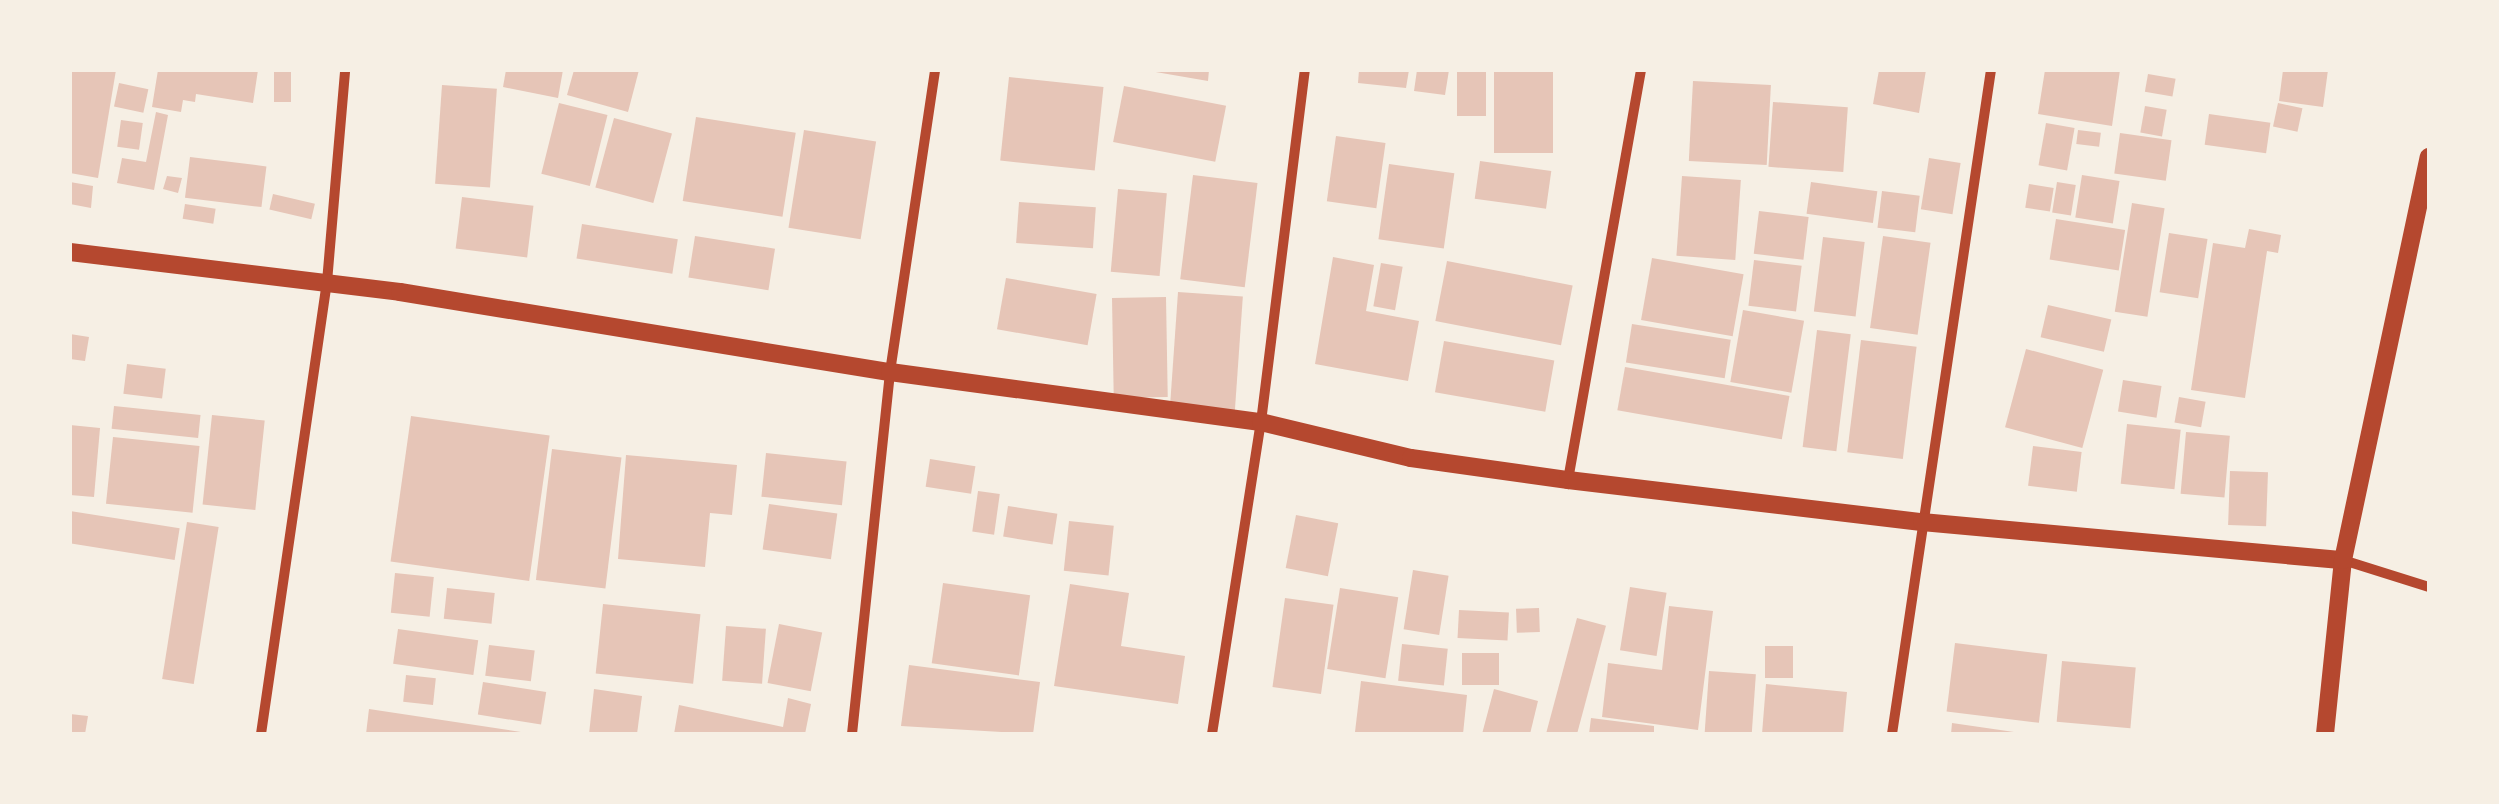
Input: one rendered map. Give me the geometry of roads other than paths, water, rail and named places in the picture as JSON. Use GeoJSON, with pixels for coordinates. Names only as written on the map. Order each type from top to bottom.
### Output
{"type":"FeatureCollection","features":[{"type":"Feature","properties":{"kind":"street"},"geometry":{"type":"LineString","coordinates":[[261,734],[326,282],[345,70]]}},
{"type":"Feature","properties":{"kind":"street"},"geometry":{"type":"LineString","coordinates":[[852,734],[890,372],[935,70]]}},
{"type":"Feature","properties":{"kind":"street"},"geometry":{"type":"LineString","coordinates":[[1212,734],[1262,422],[1305,70]]}},
{"type":"Feature","properties":{"kind":"street"},"geometry":{"type":"LineString","coordinates":[[1568,480],[1641,70]]}},
{"type":"Feature","properties":{"kind":"street"},"geometry":{"type":"LineString","coordinates":[[1892,734],[1991,70]]}},
{"type":"Feature","properties":{"kind":"street"},"geometry":{"type":"LineString","coordinates":[[2325,734],[2343,560],[2429,157]]}},
{"type":"Feature","properties":{"kind":"street"},"geometry":{"type":"LineString","coordinates":[[70,252],[326,282],[890,372],[1262,422],[1411,458],[1922,522],[2343,560],[2429,587]]}}]}
